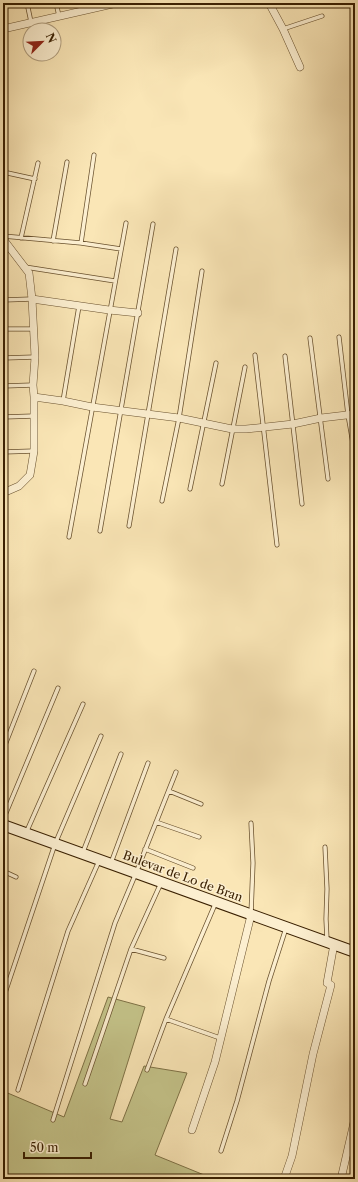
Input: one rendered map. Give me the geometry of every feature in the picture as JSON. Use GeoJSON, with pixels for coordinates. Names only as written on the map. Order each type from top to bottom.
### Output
{"type":"FeatureCollection","features":[{"type":"Feature","properties":{"kind":"street"},"geometry":{"type":"LineString","coordinates":[[31,22],[59,16],[87,6],[114,3]]}},
{"type":"Feature","properties":{"kind":"street"},"geometry":{"type":"LineString","coordinates":[[269,3],[283,29],[300,67]]}},
{"type":"Feature","properties":{"kind":"street"},"geometry":{"type":"LineString","coordinates":[[3,28],[22,24]]}},
{"type":"Feature","properties":{"kind":"street"},"geometry":{"type":"LineString","coordinates":[[3,237],[29,273],[35,357],[33,385],[34,452],[30,475],[19,486],[3,492]]}},
{"type":"Feature","properties":{"kind":"street"},"geometry":{"type":"LineString","coordinates":[[32,299],[138,313]]}},
{"type":"Feature","properties":{"kind":"street"},"geometry":{"type":"LineString","coordinates":[[34,397],[92,407],[179,418],[232,429],[293,424],[321,418],[351,415]]}},
{"type":"Feature","properties":{"kind":"street","name":"Bulevar de Lo de Bran"},"geometry":{"type":"LineString","coordinates":[[3,825],[251,915],[287,926],[355,952]]}},
{"type":"Feature","properties":{"kind":"street"},"geometry":{"type":"LineString","coordinates":[[192,1130],[215,1062],[251,915]]}},
{"type":"Feature","properties":{"kind":"street"},"geometry":{"type":"LineString","coordinates":[[284,1179],[292,1156],[312,1054],[331,985],[327,983],[331,943]]}},
{"type":"Feature","properties":{"kind":"street"},"geometry":{"type":"LineString","coordinates":[[341,1179],[355,1118]]}},
{"type":"Feature","properties":{"kind":"lane"},"geometry":{"type":"LineString","coordinates":[[27,3],[31,22]]}},
{"type":"Feature","properties":{"kind":"lane"},"geometry":{"type":"LineString","coordinates":[[56,3],[59,16]]}},
{"type":"Feature","properties":{"kind":"lane"},"geometry":{"type":"LineString","coordinates":[[283,29],[322,16]]}},
{"type":"Feature","properties":{"kind":"lane"},"geometry":{"type":"LineString","coordinates":[[81,243],[94,155]]}},
{"type":"Feature","properties":{"kind":"lane"},"geometry":{"type":"LineString","coordinates":[[53,241],[67,162]]}},
{"type":"Feature","properties":{"kind":"lane"},"geometry":{"type":"LineString","coordinates":[[21,238],[38,163]]}},
{"type":"Feature","properties":{"kind":"lane"},"geometry":{"type":"LineString","coordinates":[[3,172],[35,179]]}},
{"type":"Feature","properties":{"kind":"lane"},"geometry":{"type":"LineString","coordinates":[[69,537],[126,223]]}},
{"type":"Feature","properties":{"kind":"lane"},"geometry":{"type":"LineString","coordinates":[[100,531],[153,224]]}},
{"type":"Feature","properties":{"kind":"lane"},"geometry":{"type":"LineString","coordinates":[[3,237],[81,243],[121,249]]}},
{"type":"Feature","properties":{"kind":"lane"},"geometry":{"type":"LineString","coordinates":[[130,526],[176,249]]}},
{"type":"Feature","properties":{"kind":"lane"},"geometry":{"type":"LineString","coordinates":[[24,266],[115,280]]}},
{"type":"Feature","properties":{"kind":"lane"},"geometry":{"type":"LineString","coordinates":[[162,501],[179,418],[202,271]]}},
{"type":"Feature","properties":{"kind":"lane"},"geometry":{"type":"LineString","coordinates":[[3,300],[32,299]]}},
{"type":"Feature","properties":{"kind":"lane"},"geometry":{"type":"LineString","coordinates":[[63,401],[80,305]]}},
{"type":"Feature","properties":{"kind":"lane"},"geometry":{"type":"LineString","coordinates":[[3,329],[34,329]]}},
{"type":"Feature","properties":{"kind":"lane"},"geometry":{"type":"LineString","coordinates":[[310,338],[328,479]]}},
{"type":"Feature","properties":{"kind":"lane"},"geometry":{"type":"LineString","coordinates":[[339,338],[351,415],[355,455]]}},
{"type":"Feature","properties":{"kind":"lane"},"geometry":{"type":"LineString","coordinates":[[255,355],[277,545]]}},
{"type":"Feature","properties":{"kind":"lane"},"geometry":{"type":"LineString","coordinates":[[285,356],[302,504]]}},
{"type":"Feature","properties":{"kind":"lane"},"geometry":{"type":"LineString","coordinates":[[3,358],[35,357]]}},
{"type":"Feature","properties":{"kind":"lane"},"geometry":{"type":"LineString","coordinates":[[190,489],[216,363]]}},
{"type":"Feature","properties":{"kind":"lane"},"geometry":{"type":"LineString","coordinates":[[222,484],[245,367]]}},
{"type":"Feature","properties":{"kind":"lane"},"geometry":{"type":"LineString","coordinates":[[3,386],[33,385]]}},
{"type":"Feature","properties":{"kind":"lane"},"geometry":{"type":"LineString","coordinates":[[3,417],[34,416]]}},
{"type":"Feature","properties":{"kind":"lane"},"geometry":{"type":"LineString","coordinates":[[3,452],[34,452]]}},
{"type":"Feature","properties":{"kind":"lane"},"geometry":{"type":"LineString","coordinates":[[3,750],[34,671]]}},
{"type":"Feature","properties":{"kind":"lane"},"geometry":{"type":"LineString","coordinates":[[3,820],[58,688]]}},
{"type":"Feature","properties":{"kind":"lane"},"geometry":{"type":"LineString","coordinates":[[26,833],[82,704]]}},
{"type":"Feature","properties":{"kind":"lane"},"geometry":{"type":"LineString","coordinates":[[3,999],[55,844],[101,736]]}},
{"type":"Feature","properties":{"kind":"lane"},"geometry":{"type":"LineString","coordinates":[[83,854],[121,754]]}},
{"type":"Feature","properties":{"kind":"lane"},"geometry":{"type":"LineString","coordinates":[[111,864],[148,763]]}},
{"type":"Feature","properties":{"kind":"lane"},"geometry":{"type":"LineString","coordinates":[[53,1120],[115,923],[176,772]]}},
{"type":"Feature","properties":{"kind":"lane"},"geometry":{"type":"LineString","coordinates":[[168,791],[201,804]]}},
{"type":"Feature","properties":{"kind":"lane"},"geometry":{"type":"LineString","coordinates":[[156,822],[199,837]]}},
{"type":"Feature","properties":{"kind":"lane"},"geometry":{"type":"LineString","coordinates":[[251,823],[253,863],[251,915]]}},
{"type":"Feature","properties":{"kind":"lane"},"geometry":{"type":"LineString","coordinates":[[325,847],[327,889],[326,919],[331,943]]}},
{"type":"Feature","properties":{"kind":"lane"},"geometry":{"type":"LineString","coordinates":[[145,849],[193,868]]}},
{"type":"Feature","properties":{"kind":"lane"},"geometry":{"type":"LineString","coordinates":[[18,1090],[68,931],[99,860]]}},
{"type":"Feature","properties":{"kind":"lane"},"geometry":{"type":"LineString","coordinates":[[3,871],[16,877]]}},
{"type":"Feature","properties":{"kind":"lane"},"geometry":{"type":"LineString","coordinates":[[85,1084],[131,949],[161,882]]}},
{"type":"Feature","properties":{"kind":"lane"},"geometry":{"type":"LineString","coordinates":[[147,1070],[166,1019],[216,902]]}},
{"type":"Feature","properties":{"kind":"lane"},"geometry":{"type":"LineString","coordinates":[[221,1151],[237,1101],[269,981],[287,926]]}},
{"type":"Feature","properties":{"kind":"lane"},"geometry":{"type":"LineString","coordinates":[[131,949],[164,958]]}},
{"type":"Feature","properties":{"kind":"lane"},"geometry":{"type":"LineString","coordinates":[[166,1019],[220,1038]]}},
{"type":"Feature","properties":{"kind":"shaded area"},"geometry":{"type":"Polygon","coordinates":[[[108,997],[145,1007],[110,1119],[122,1122],[144,1066],[187,1073],[155,1155],[214,1179],[3,1179],[3,1091],[64,1117],[108,997]]]}}]}
